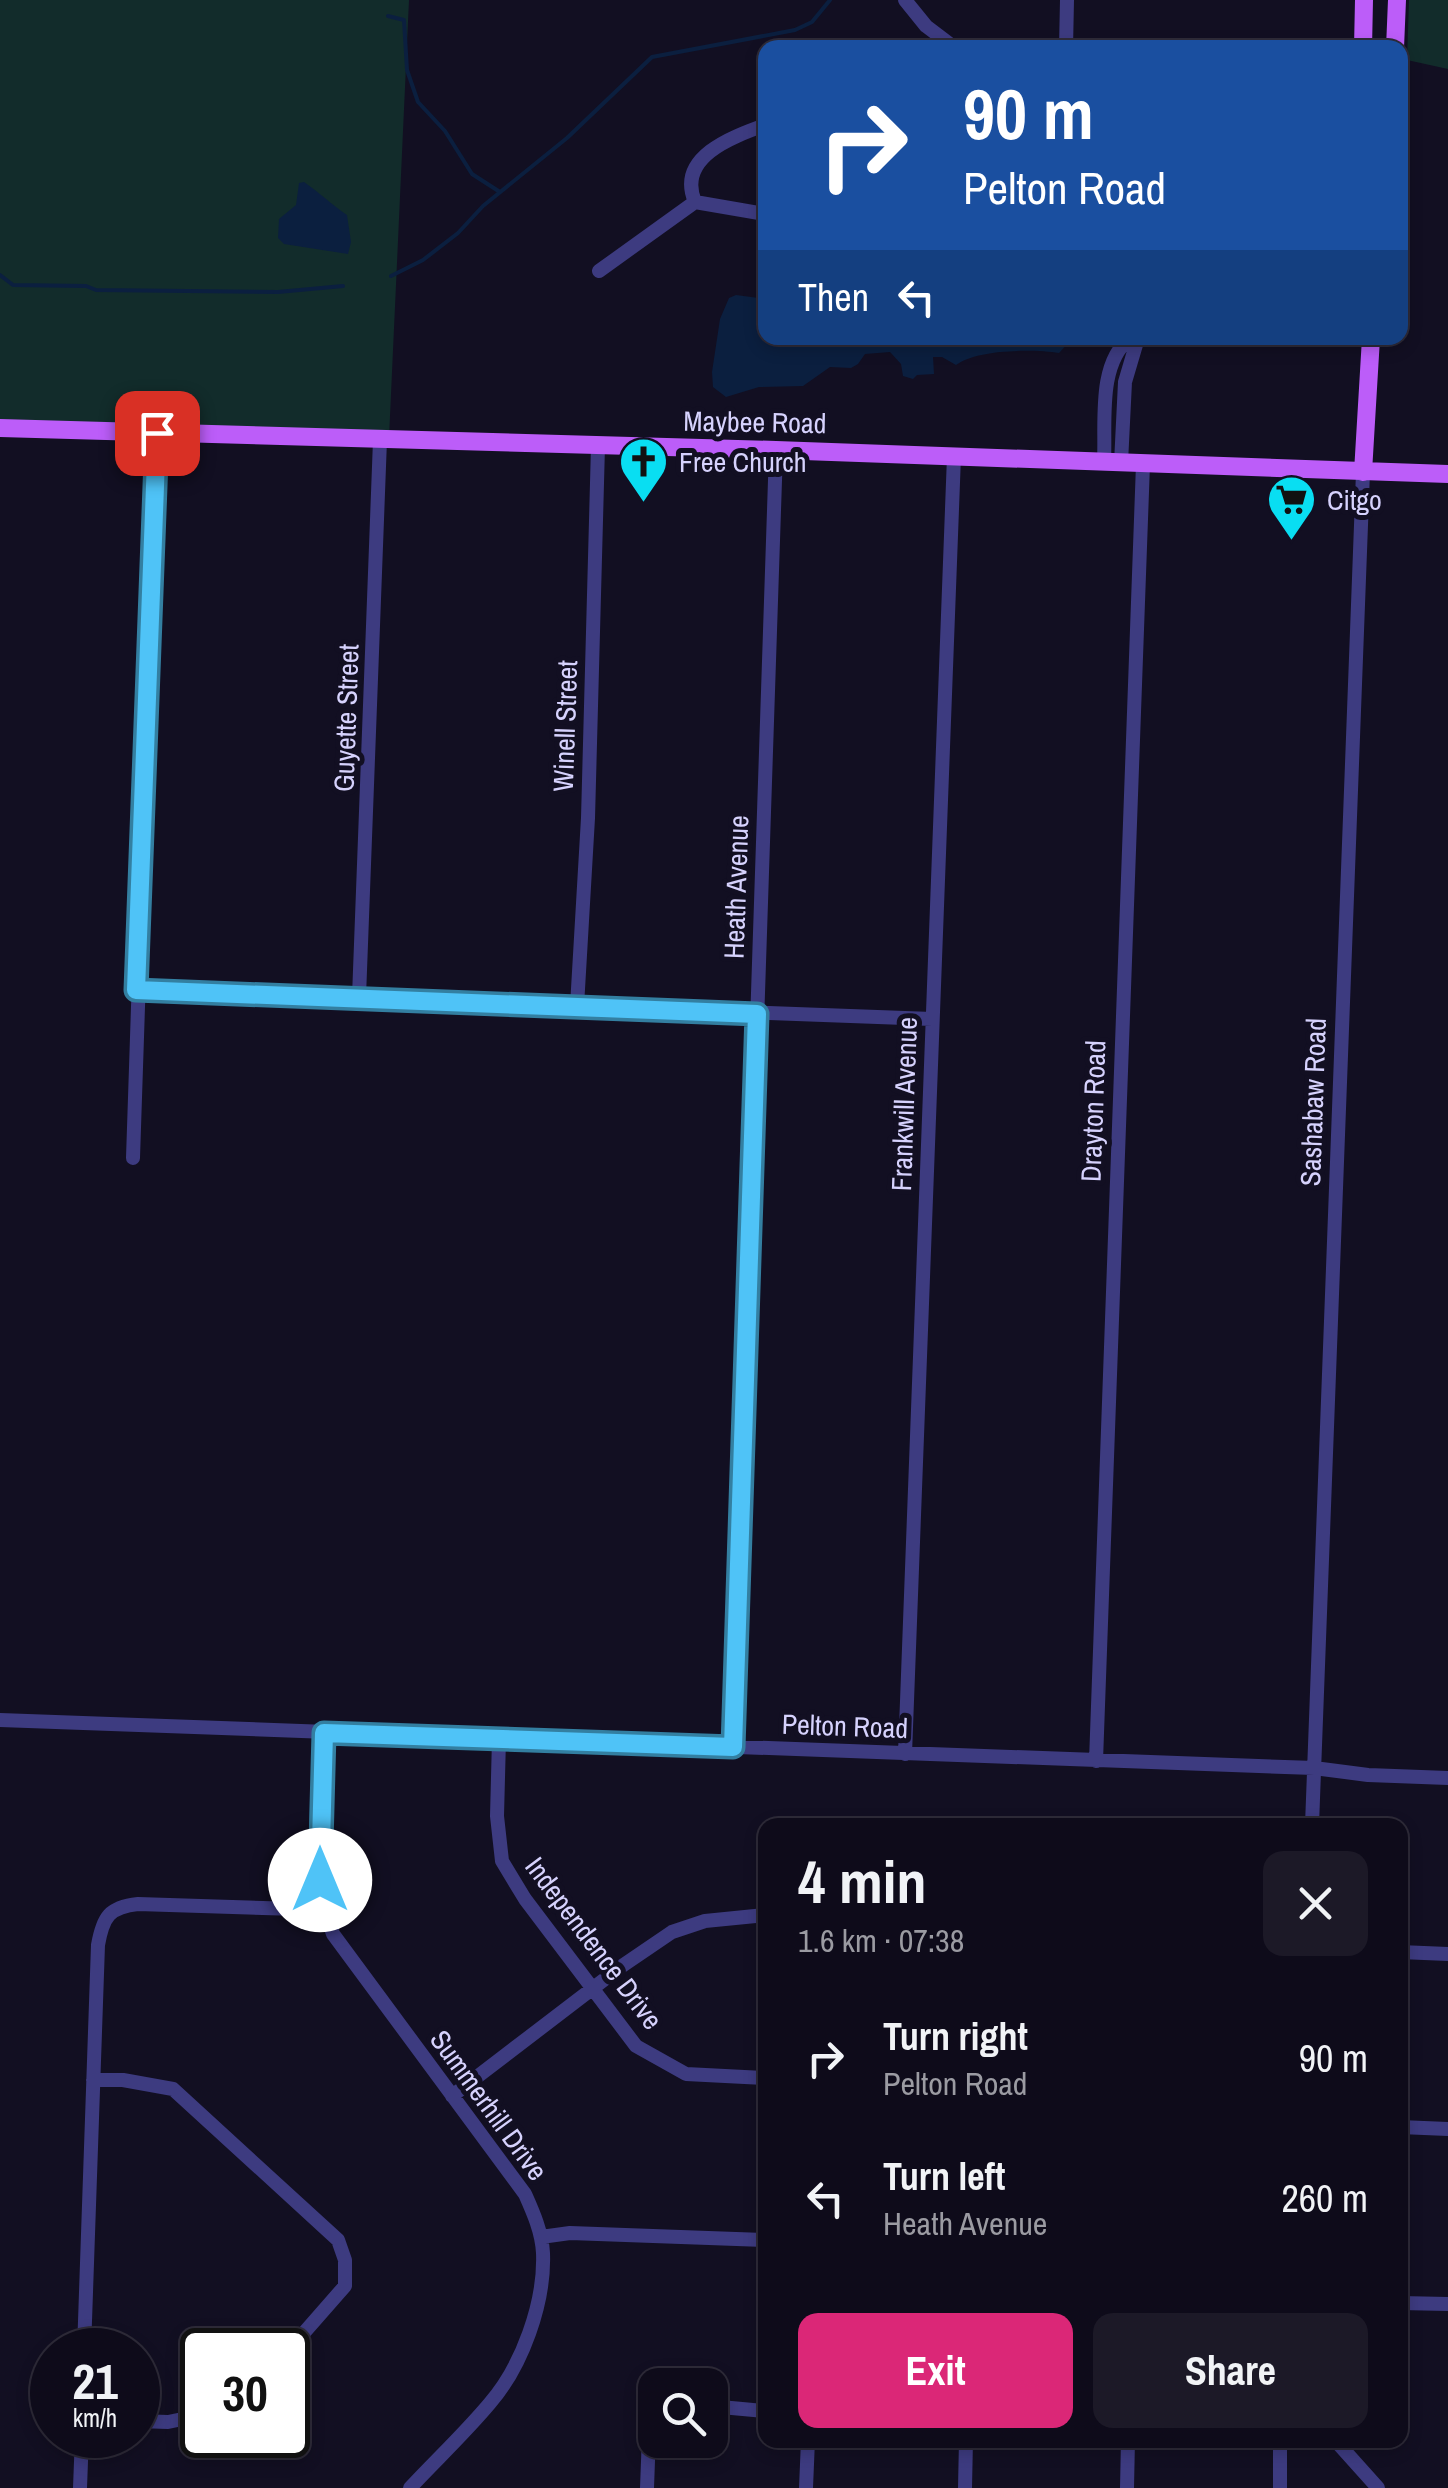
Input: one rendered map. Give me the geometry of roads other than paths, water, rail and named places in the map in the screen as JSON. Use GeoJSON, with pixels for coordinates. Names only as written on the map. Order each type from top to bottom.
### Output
{"type":"FeatureCollection","features":[{"type":"Feature","properties":{"kind":"main road"},"geometry":{"type":"LineString","coordinates":[[1362,40],[1364,0]]}},
{"type":"Feature","properties":{"kind":"main road"},"geometry":{"type":"LineString","coordinates":[[1395,40],[1397,0]]}},
{"type":"Feature","properties":{"kind":"main road","name":"Sashabaw Road"},"geometry":{"type":"LineString","coordinates":[[1363,472],[1368,345]]}},
{"type":"Feature","properties":{"kind":"main road","name":"Maybee Road"},"geometry":{"type":"LineString","coordinates":[[0,428],[1448,474]]}},
{"type":"Feature","properties":{"kind":"street"},"geometry":{"type":"LineString","coordinates":[[905,0],[926,26],[944,40]]}},
{"type":"Feature","properties":{"kind":"street"},"geometry":{"type":"LineString","coordinates":[[1066,40],[1068,0]]}},
{"type":"Feature","properties":{"kind":"street"},"geometry":{"type":"LineString","coordinates":[[695,202],[690,190],[698,162],[713,149],[758,128]]}},
{"type":"Feature","properties":{"kind":"street"},"geometry":{"type":"LineString","coordinates":[[599,272],[695,202],[758,213]]}},
{"type":"Feature","properties":{"kind":"street"},"geometry":{"type":"LineString","coordinates":[[1112,463],[1108,380],[1115,354],[1123,345]]}},
{"type":"Feature","properties":{"kind":"street"},"geometry":{"type":"LineString","coordinates":[[1112,463],[1125,382],[1136,345]]}},
{"type":"Feature","properties":{"kind":"street"},"geometry":{"type":"LineString","coordinates":[[1108,380],[1125,382]]}},
{"type":"Feature","properties":{"kind":"street"},"geometry":{"type":"LineString","coordinates":[[133,1158],[157,433]]}},
{"type":"Feature","properties":{"kind":"street","name":"Guyette Street"},"geometry":{"type":"LineString","coordinates":[[360,998],[380,440]]}},
{"type":"Feature","properties":{"kind":"street","name":"Winell Street"},"geometry":{"type":"LineString","coordinates":[[577,1006],[588,818],[598,446]]}},
{"type":"Feature","properties":{"kind":"street","name":"Heath Avenue"},"geometry":{"type":"LineString","coordinates":[[733,1747],[776,450]]}},
{"type":"Feature","properties":{"kind":"street","name":"Frankwill Avenue"},"geometry":{"type":"LineString","coordinates":[[904,1754],[954,456]]}},
{"type":"Feature","properties":{"kind":"street","name":"Drayton Road"},"geometry":{"type":"LineString","coordinates":[[1096,1761],[1142,464]]}},
{"type":"Feature","properties":{"kind":"street","name":"Sashabaw Road"},"geometry":{"type":"LineString","coordinates":[[1312,1818],[1363,472]]}},
{"type":"Feature","properties":{"kind":"street"},"geometry":{"type":"LineString","coordinates":[[136,990],[932,1020]]}},
{"type":"Feature","properties":{"kind":"street","name":"Pelton Road"},"geometry":{"type":"LineString","coordinates":[[0,1720],[1314,1768],[1448,1778]]}},
{"type":"Feature","properties":{"kind":"street","name":"Summerhill Drive"},"geometry":{"type":"LineString","coordinates":[[324,1733],[320,1842],[323,1905],[333,1934],[525,2194],[540,2237],[541,2283],[527,2334],[510,2372],[492,2401],[410,2488]]}},
{"type":"Feature","properties":{"kind":"street","name":"Independence Drive"},"geometry":{"type":"LineString","coordinates":[[499,1739],[497,1816],[502,1861],[525,1899],[593,1990],[636,2046],[670,2067],[686,2074],[758,2078]]}},
{"type":"Feature","properties":{"kind":"street"},"geometry":{"type":"LineString","coordinates":[[85,2328],[98,1944],[102,1924],[112,1910],[122,1906],[297,1910],[323,1905]]}},
{"type":"Feature","properties":{"kind":"street"},"geometry":{"type":"LineString","coordinates":[[452,2096],[672,1932],[706,1921],[758,1916]]}},
{"type":"Feature","properties":{"kind":"street"},"geometry":{"type":"LineString","coordinates":[[1408,1952],[1448,1954]]}},
{"type":"Feature","properties":{"kind":"street"},"geometry":{"type":"LineString","coordinates":[[93,2080],[123,2080],[173,2089],[338,2240],[346,2260],[346,2286],[309,2328]]}},
{"type":"Feature","properties":{"kind":"street"},"geometry":{"type":"LineString","coordinates":[[1408,2128],[1448,2130]]}},
{"type":"Feature","properties":{"kind":"street"},"geometry":{"type":"LineString","coordinates":[[540,2237],[570,2233],[758,2240]]}},
{"type":"Feature","properties":{"kind":"street"},"geometry":{"type":"LineString","coordinates":[[1408,2303],[1448,2304]]}},
{"type":"Feature","properties":{"kind":"street"},"geometry":{"type":"LineString","coordinates":[[728,2408],[758,2410]]}},
{"type":"Feature","properties":{"kind":"street"},"geometry":{"type":"LineString","coordinates":[[806,2488],[808,2448]]}},
{"type":"Feature","properties":{"kind":"street"},"geometry":{"type":"LineString","coordinates":[[965,2488],[966,2448]]}},
{"type":"Feature","properties":{"kind":"street"},"geometry":{"type":"LineString","coordinates":[[1127,2488],[1128,2448]]}},
{"type":"Feature","properties":{"kind":"street"},"geometry":{"type":"LineString","coordinates":[[1280,2448],[1280,2488]]}},
{"type":"Feature","properties":{"kind":"street"},"geometry":{"type":"LineString","coordinates":[[1342,2448],[1378,2488]]}},
{"type":"Feature","properties":{"kind":"street"},"geometry":{"type":"LineString","coordinates":[[80,2488],[81,2458]]}},
{"type":"Feature","properties":{"kind":"street"},"geometry":{"type":"LineString","coordinates":[[648,2488],[649,2458]]}},
{"type":"Feature","properties":{"kind":"water"},"geometry":{"type":"Polygon","coordinates":[[[304,182],[347,215],[351,242],[348,254],[284,244],[278,238],[279,219],[296,205],[299,183],[304,182]]]}},
{"type":"Feature","properties":{"kind":"water"},"geometry":{"type":"Polygon","coordinates":[[[736,295],[758,298],[758,345],[1066,345],[1059,353],[991,353],[956,365],[933,357],[934,374],[913,379],[903,376],[901,364],[890,352],[865,354],[851,368],[830,367],[803,386],[759,387],[726,397],[713,387],[712,372],[720,319],[729,298],[736,295]]]}},
{"type":"Feature","properties":{"kind":"waterway"},"geometry":{"type":"LineString","coordinates":[[391,276],[423,260],[458,233],[483,206],[567,138],[652,57],[795,30],[812,22],[830,0]]}},
{"type":"Feature","properties":{"kind":"waterway"},"geometry":{"type":"LineString","coordinates":[[388,16],[404,20],[407,70],[418,102],[445,131],[472,174],[500,192]]}},
{"type":"Feature","properties":{"kind":"waterway"},"geometry":{"type":"LineString","coordinates":[[0,275],[13,285],[86,286],[96,290],[278,292],[343,286]]}},
{"type":"Feature","properties":{"kind":"place","name":"Free Church"},"geometry":{"type":"Point","coordinates":[644,504]}},
{"type":"Feature","properties":{"kind":"place","name":"Citgo"},"geometry":{"type":"Point","coordinates":[1292,542]}}]}
